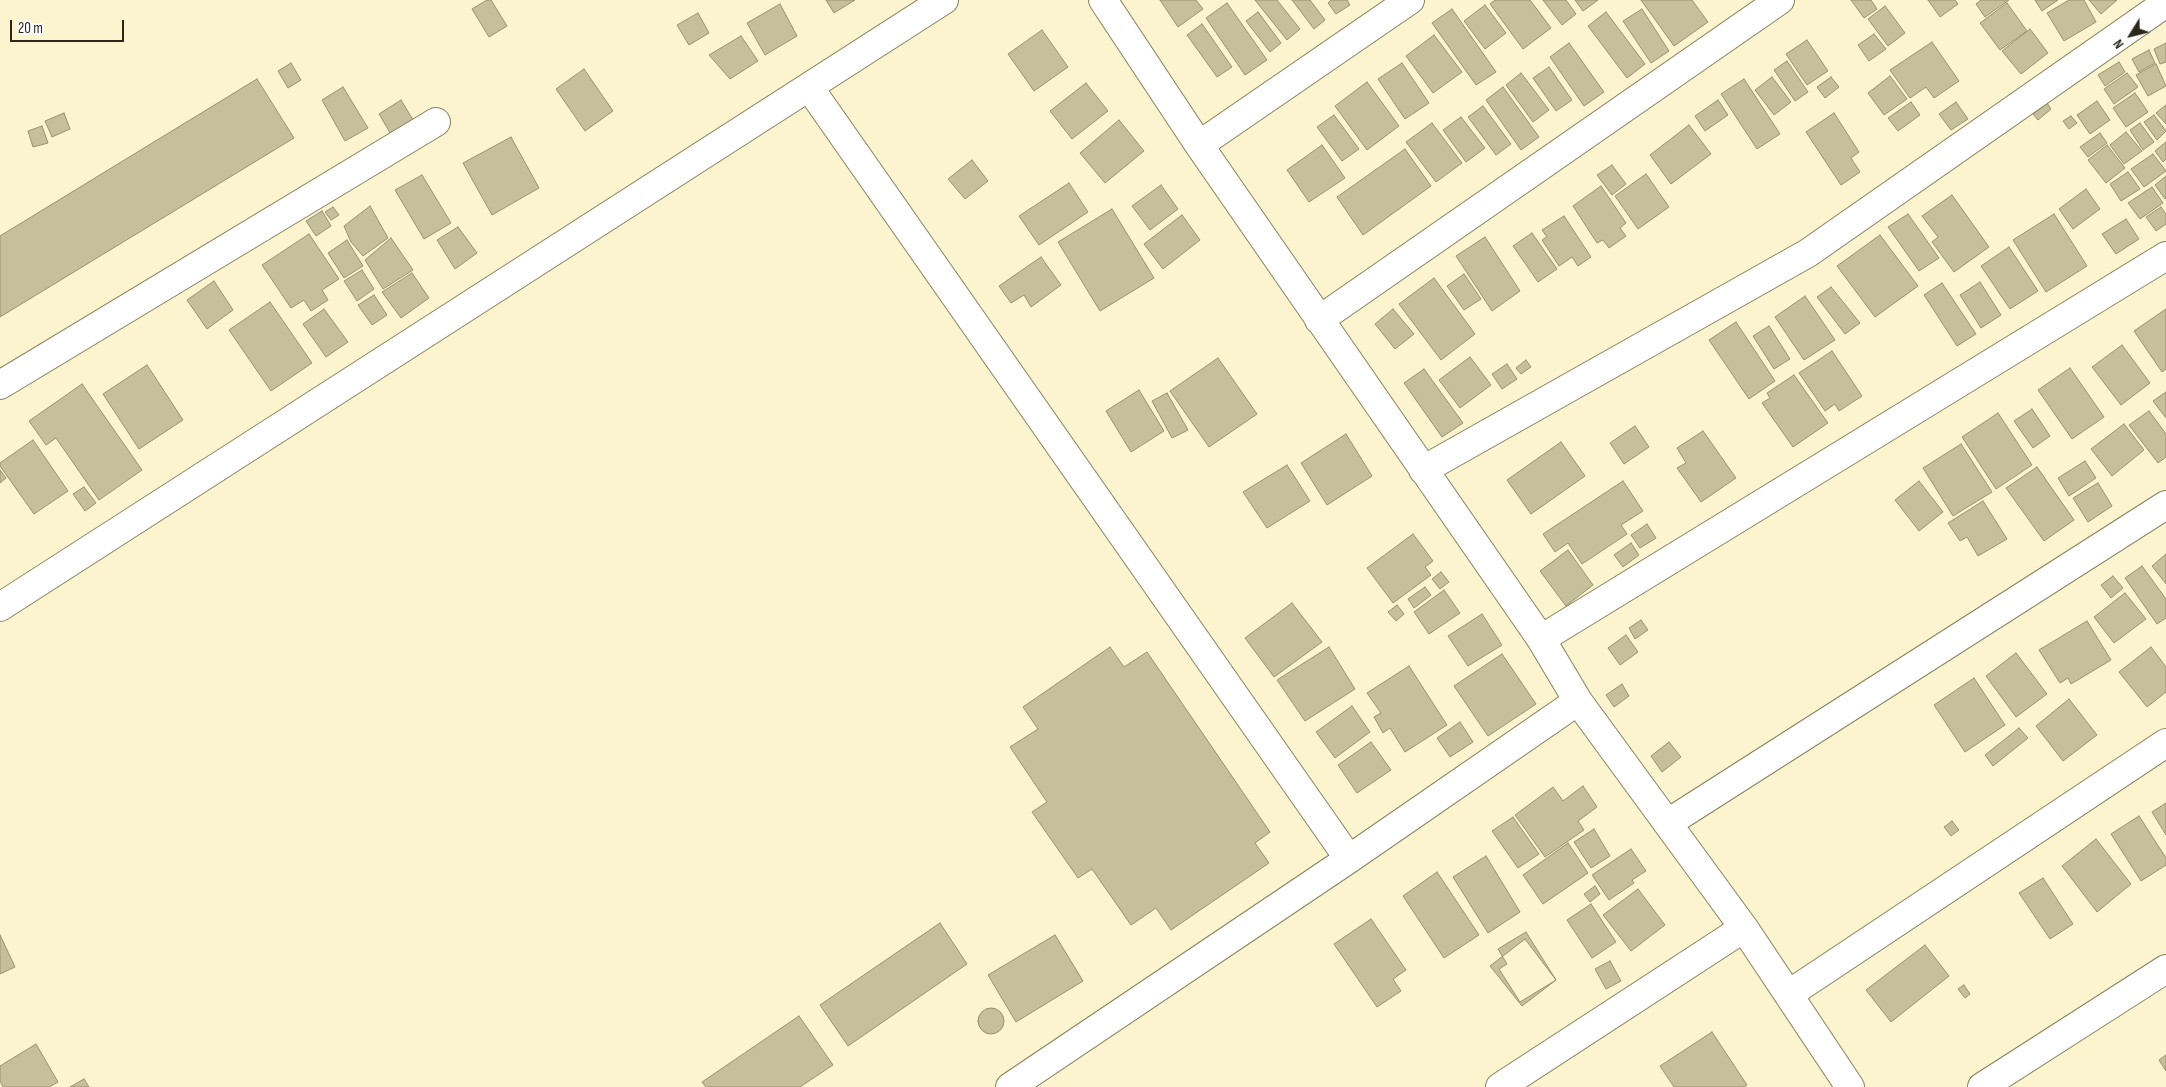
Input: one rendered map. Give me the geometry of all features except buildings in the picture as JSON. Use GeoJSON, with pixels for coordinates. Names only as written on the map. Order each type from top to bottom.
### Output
{"type":"FeatureCollection","features":[{"type":"Feature","properties":{"kind":"street"},"geometry":{"type":"LineString","coordinates":[[0,606],[944,0]]}},
{"type":"Feature","properties":{"kind":"street"},"geometry":{"type":"LineString","coordinates":[[1103,0],[1198,145],[1541,639],[1578,700],[1744,928],[1850,1087]]}},
{"type":"Feature","properties":{"kind":"street"},"geometry":{"type":"LineString","coordinates":[[1198,145],[1410,0]]}},
{"type":"Feature","properties":{"kind":"street"},"geometry":{"type":"LineString","coordinates":[[1320,320],[1780,0]]}},
{"type":"Feature","properties":{"kind":"street"},"geometry":{"type":"LineString","coordinates":[[1423,470],[1808,253],[2166,3]]}},
{"type":"Feature","properties":{"kind":"street"},"geometry":{"type":"LineString","coordinates":[[809,87],[1349,859]]}},
{"type":"Feature","properties":{"kind":"street"},"geometry":{"type":"LineString","coordinates":[[0,385],[436,122]]}},
{"type":"Feature","properties":{"kind":"street"},"geometry":{"type":"LineString","coordinates":[[1541,639],[2166,256]]}},
{"type":"Feature","properties":{"kind":"street"},"geometry":{"type":"LineString","coordinates":[[1668,823],[2166,505]]}},
{"type":"Feature","properties":{"kind":"street"},"geometry":{"type":"LineString","coordinates":[[1010,1087],[1349,859],[1578,700]]}},
{"type":"Feature","properties":{"kind":"street"},"geometry":{"type":"LineString","coordinates":[[1788,994],[2166,743]]}},
{"type":"Feature","properties":{"kind":"street"},"geometry":{"type":"LineString","coordinates":[[1500,1087],[1744,928]]}},
{"type":"Feature","properties":{"kind":"street"},"geometry":{"type":"LineString","coordinates":[[1982,1087],[2166,969]]}}]}
